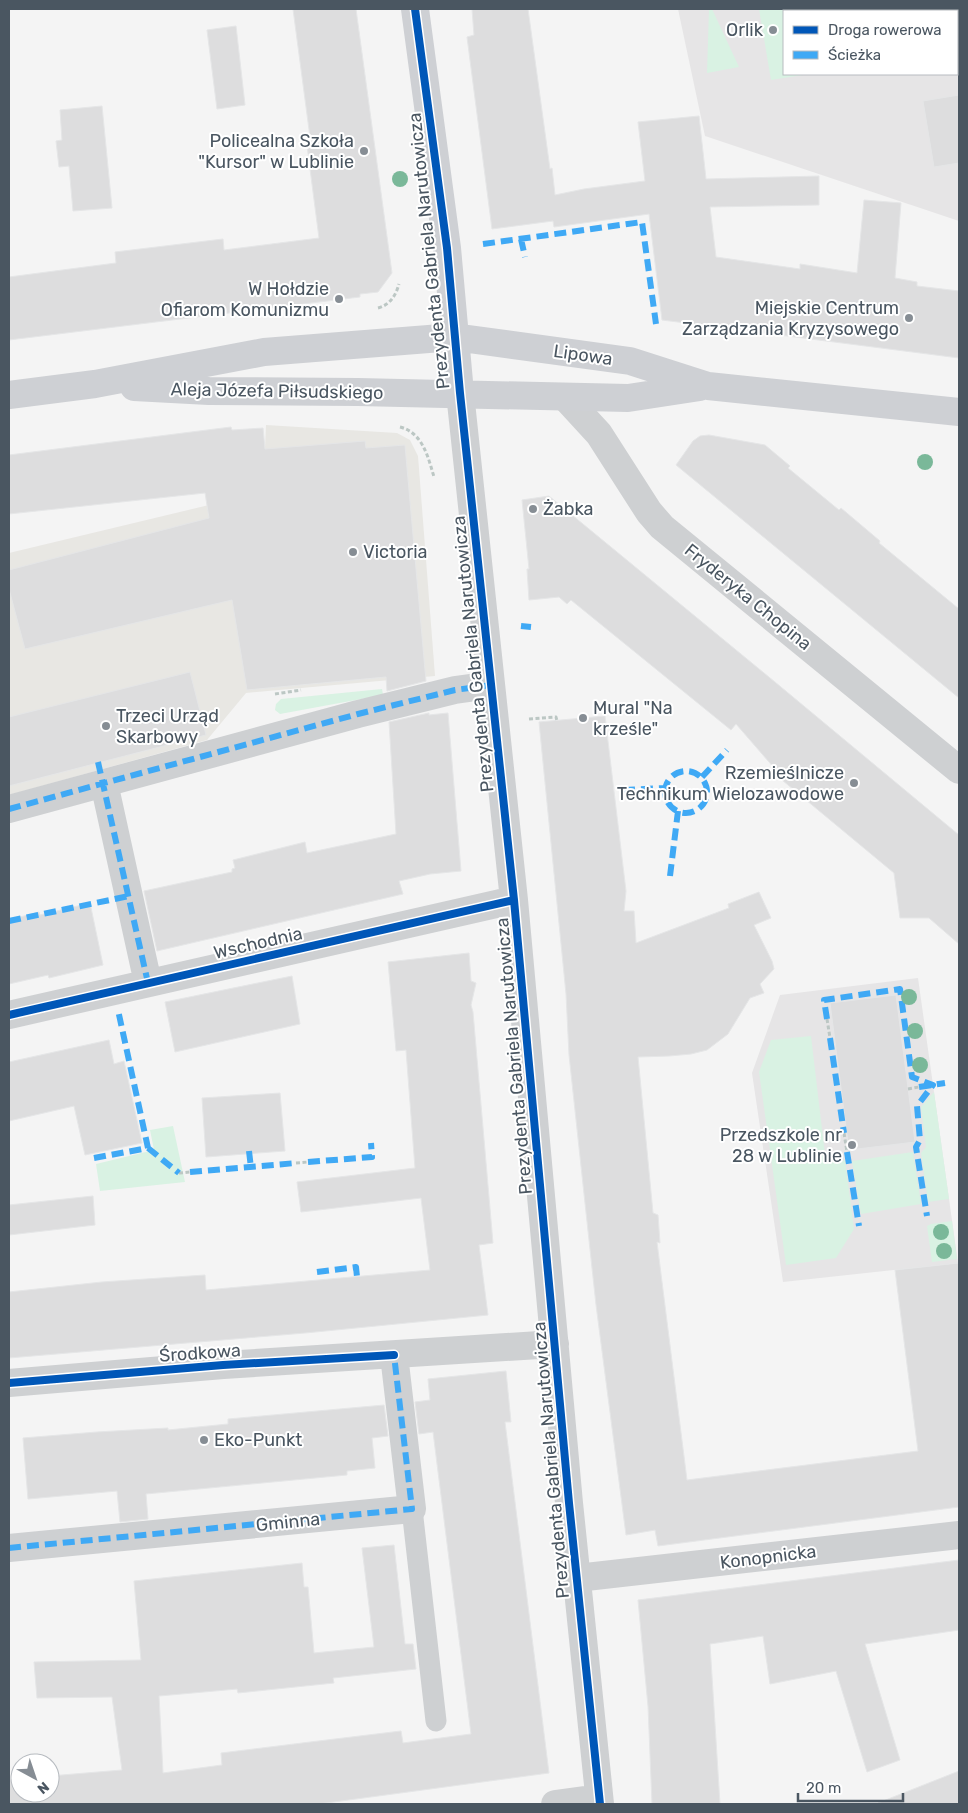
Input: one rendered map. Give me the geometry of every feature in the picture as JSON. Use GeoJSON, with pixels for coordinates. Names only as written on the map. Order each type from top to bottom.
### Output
{"type":"FeatureCollection","features":[{"type":"Feature","properties":{"kind":"street","name":"Prezydenta Gabriela Narutowicza"},"geometry":{"type":"LineString","coordinates":[[415,9],[447,248],[454,337],[514,900],[577,1578],[600,1801]]}},
{"type":"Feature","properties":{"kind":"street","name":"Aleja Józefa Piłsudskiego"},"geometry":{"type":"LineString","coordinates":[[9,395],[95,384],[264,352],[454,337]]}},
{"type":"Feature","properties":{"kind":"street","name":"Lipowa"},"geometry":{"type":"LineString","coordinates":[[454,337],[630,361],[708,386],[959,412]]}},
{"type":"Feature","properties":{"kind":"street","name":"Aleja Józefa Piłsudskiego"},"geometry":{"type":"LineString","coordinates":[[95,384],[209,391],[460,394]]}},
{"type":"Feature","properties":{"kind":"street","name":"Lipowa"},"geometry":{"type":"LineString","coordinates":[[460,394],[628,398],[708,386]]}},
{"type":"Feature","properties":{"kind":"street","name":"Fryderyka Chopina"},"geometry":{"type":"LineString","coordinates":[[566,397],[598,434],[649,512],[662,528],[959,770]]}},
{"type":"Feature","properties":{"kind":"street"},"geometry":{"type":"LineString","coordinates":[[9,808],[358,714],[455,690],[490,685]]}},
{"type":"Feature","properties":{"kind":"street"},"geometry":{"type":"LineString","coordinates":[[104,783],[148,983]]}},
{"type":"Feature","properties":{"kind":"street","name":"Wschodnia"},"geometry":{"type":"LineString","coordinates":[[9,1015],[514,900]]}},
{"type":"Feature","properties":{"kind":"street","name":"Środkowa"},"geometry":{"type":"LineString","coordinates":[[9,1383],[223,1366],[555,1344]]}},
{"type":"Feature","properties":{"kind":"street"},"geometry":{"type":"LineString","coordinates":[[394,1355],[412,1509]]}},
{"type":"Feature","properties":{"kind":"street","name":"Gminna"},"geometry":{"type":"LineString","coordinates":[[9,1548],[412,1509]]}},
{"type":"Feature","properties":{"kind":"street","name":"Konopnicka"},"geometry":{"type":"LineString","coordinates":[[577,1578],[959,1535]]}},
{"type":"Feature","properties":{"kind":"street"},"geometry":{"type":"LineString","coordinates":[[555,1804],[600,1801]]}},
{"type":"Feature","properties":{"kind":"lane"},"geometry":{"type":"LineString","coordinates":[[412,1509],[436,1721]]}},
{"type":"Feature","properties":{"kind":"path"},"geometry":{"type":"LineString","coordinates":[[374,309],[386,305],[396,294],[399,284]]}},
{"type":"Feature","properties":{"kind":"path"},"geometry":{"type":"LineString","coordinates":[[394,425],[408,429],[419,439],[427,455],[434,477]]}},
{"type":"Feature","properties":{"kind":"path"},"geometry":{"type":"LineString","coordinates":[[275,694],[301,690]]}},
{"type":"Feature","properties":{"kind":"path"},"geometry":{"type":"LineString","coordinates":[[529,719],[556,718],[557,721]]}},
{"type":"Feature","properties":{"kind":"path"},"geometry":{"type":"LineString","coordinates":[[827,1019],[830,1038]]}},
{"type":"Feature","properties":{"kind":"path"},"geometry":{"type":"LineString","coordinates":[[908,1088],[918,1087]]}},
{"type":"Feature","properties":{"kind":"path"},"geometry":{"type":"LineString","coordinates":[[844,1133],[847,1152]]}},
{"type":"Feature","properties":{"kind":"path"},"geometry":{"type":"LineString","coordinates":[[296,1163],[308,1162]]}},
{"type":"Feature","properties":{"kind":"path"},"geometry":{"type":"LineString","coordinates":[[179,1173],[190,1172]]}},
{"type":"Feature","properties":{"kind":"shaded area"},"geometry":{"type":"Polygon","coordinates":[[[678,9],[959,9],[959,221],[705,136],[678,9]]]}},
{"type":"Feature","properties":{"kind":"shaded area"},"geometry":{"type":"Polygon","coordinates":[[[266,425],[397,433],[410,440],[418,456],[435,676],[246,693],[207,740],[9,795],[9,553],[234,499],[265,449],[266,425]]]}},
{"type":"Feature","properties":{"kind":"shaded area","name":"Przedszkole nr 28 w Lublinie"},"geometry":{"type":"Polygon","coordinates":[[[918,978],[958,1263],[783,1282],[752,1073],[780,995],[918,978]]]}},
{"type":"Feature","properties":{"kind":"green space"},"geometry":{"type":"Polygon","coordinates":[[[709,9],[712,9],[739,67],[707,73],[709,9]]]}},
{"type":"Feature","properties":{"kind":"green space","name":"Orlik"},"geometry":{"type":"Polygon","coordinates":[[[759,9],[959,9],[959,48],[958,10],[783,10],[783,75],[803,75],[771,80],[759,9]]]}},
{"type":"Feature","properties":{"kind":"green space"},"geometry":{"type":"Polygon","coordinates":[[[382,689],[383,695],[280,714],[275,710],[276,704],[281,699],[382,689]]]}},
{"type":"Feature","properties":{"kind":"green space"},"geometry":{"type":"Polygon","coordinates":[[[811,1036],[826,1163],[845,1160],[854,1229],[836,1258],[786,1265],[759,1072],[771,1040],[811,1036]]]}},
{"type":"Feature","properties":{"kind":"green space"},"geometry":{"type":"Polygon","coordinates":[[[934,1092],[949,1199],[928,1202],[921,1153],[926,1147],[921,1107],[934,1092]]]}},
{"type":"Feature","properties":{"kind":"green space"},"geometry":{"type":"Polygon","coordinates":[[[173,1126],[185,1182],[100,1191],[96,1164],[154,1150],[150,1130],[173,1126]]]}},
{"type":"Feature","properties":{"kind":"green space"},"geometry":{"type":"Polygon","coordinates":[[[913,1152],[921,1204],[861,1214],[852,1161],[913,1152]]]}},
{"type":"Feature","properties":{"kind":"green space"},"geometry":{"type":"Polygon","coordinates":[[[952,1221],[957,1259],[932,1262],[927,1226],[952,1221]]]}},
{"type":"Feature","properties":{"kind":"building"},"geometry":{"type":"Polygon","coordinates":[[[293,9],[356,9],[392,273],[378,292],[360,294],[360,297],[9,340],[9,277],[116,263],[115,252],[223,239],[224,250],[319,238],[306,138],[310,137],[293,9]]]}},
{"type":"Feature","properties":{"kind":"building"},"geometry":{"type":"Polygon","coordinates":[[[472,9],[528,9],[555,195],[645,181],[638,122],[699,116],[706,179],[819,176],[819,205],[710,207],[716,257],[800,269],[800,264],[857,273],[864,200],[901,203],[895,278],[917,282],[917,286],[959,291],[959,358],[662,320],[649,214],[554,227],[553,221],[492,229],[467,37],[474,35],[472,9]]]}},
{"type":"Feature","properties":{"kind":"building"},"geometry":{"type":"Polygon","coordinates":[[[236,26],[245,105],[217,109],[207,30],[236,26]]]}},
{"type":"Feature","properties":{"kind":"building"},"geometry":{"type":"Polygon","coordinates":[[[959,95],[959,163],[934,167],[923,101],[959,95]]]}},
{"type":"Feature","properties":{"kind":"building"},"geometry":{"type":"Polygon","coordinates":[[[102,106],[112,208],[73,211],[69,166],[59,167],[56,141],[62,140],[60,110],[102,106]]]}},
{"type":"Feature","properties":{"kind":"building"},"geometry":{"type":"Polygon","coordinates":[[[231,427],[232,430],[263,428],[265,449],[365,441],[366,448],[405,445],[426,681],[387,691],[386,677],[247,690],[232,600],[25,649],[9,589],[9,570],[209,518],[205,493],[9,514],[9,455],[231,427]]]}},
{"type":"Feature","properties":{"kind":"building"},"geometry":{"type":"Polygon","coordinates":[[[709,435],[765,445],[790,466],[788,468],[839,510],[841,508],[880,541],[879,543],[959,609],[959,698],[676,465],[693,441],[700,436],[709,435]]]}},
{"type":"Feature","properties":{"kind":"building"},"geometry":{"type":"Polygon","coordinates":[[[549,496],[959,835],[959,944],[929,918],[900,918],[894,873],[782,780],[782,777],[736,724],[731,730],[571,600],[567,604],[559,597],[529,600],[527,569],[529,569],[522,500],[549,496]]]}},
{"type":"Feature","properties":{"kind":"building","name":"Trzeci Urząd Skarbowy"},"geometry":{"type":"Polygon","coordinates":[[[190,672],[206,735],[9,786],[9,717],[190,672]]]}},
{"type":"Feature","properties":{"kind":"building"},"geometry":{"type":"Polygon","coordinates":[[[429,713],[429,715],[448,713],[461,871],[430,874],[399,881],[403,894],[157,951],[144,891],[232,872],[232,869],[235,868],[233,860],[305,842],[307,853],[396,834],[389,722],[429,713]]]}},
{"type":"Feature","properties":{"kind":"building"},"geometry":{"type":"Polygon","coordinates":[[[605,716],[626,891],[624,911],[634,911],[636,943],[729,908],[728,904],[759,892],[771,918],[754,925],[774,969],[760,984],[764,993],[750,998],[728,1034],[707,1050],[691,1054],[638,1057],[653,1213],[658,1215],[660,1243],[657,1242],[687,1480],[918,1451],[895,1270],[959,1263],[959,1507],[658,1546],[655,1530],[626,1535],[596,1305],[569,1055],[566,994],[539,722],[605,716]]]}},
{"type":"Feature","properties":{"kind":"building"},"geometry":{"type":"Polygon","coordinates":[[[90,903],[103,965],[49,978],[48,975],[9,984],[9,920],[39,912],[40,915],[90,903]]]}},
{"type":"Feature","properties":{"kind":"building"},"geometry":{"type":"Polygon","coordinates":[[[469,953],[471,981],[476,983],[471,1005],[493,1243],[479,1245],[488,1315],[305,1333],[9,1358],[9,1292],[102,1282],[205,1275],[206,1290],[430,1270],[421,1198],[301,1212],[297,1182],[415,1168],[406,1050],[396,1051],[388,962],[469,953]]]}},
{"type":"Feature","properties":{"kind":"building"},"geometry":{"type":"Polygon","coordinates":[[[292,976],[300,1024],[175,1052],[165,1002],[292,976]]]}},
{"type":"Feature","properties":{"kind":"building"},"geometry":{"type":"Polygon","coordinates":[[[896,995],[915,1142],[849,1150],[830,1003],[896,995]]]}},
{"type":"Feature","properties":{"kind":"building"},"geometry":{"type":"Polygon","coordinates":[[[109,1040],[114,1064],[124,1061],[142,1143],[85,1155],[74,1106],[9,1121],[9,1062],[109,1040]]]}},
{"type":"Feature","properties":{"kind":"building"},"geometry":{"type":"Polygon","coordinates":[[[280,1093],[285,1151],[206,1157],[202,1098],[280,1093]]]}},
{"type":"Feature","properties":{"kind":"building"},"geometry":{"type":"Polygon","coordinates":[[[93,1196],[95,1225],[9,1235],[9,1205],[93,1196]]]}},
{"type":"Feature","properties":{"kind":"building"},"geometry":{"type":"Polygon","coordinates":[[[506,1371],[511,1422],[505,1422],[549,1773],[319,1804],[9,1804],[9,1780],[10,1803],[60,1803],[60,1775],[122,1770],[112,1697],[37,1698],[34,1662],[141,1660],[134,1581],[302,1563],[304,1587],[308,1587],[314,1653],[374,1647],[362,1548],[394,1545],[405,1644],[413,1644],[416,1669],[333,1678],[334,1683],[238,1693],[237,1689],[159,1696],[163,1773],[222,1765],[221,1753],[401,1731],[403,1743],[471,1734],[433,1432],[419,1434],[415,1402],[430,1400],[428,1379],[506,1371]]]}},
{"type":"Feature","properties":{"kind":"building"},"geometry":{"type":"Polygon","coordinates":[[[384,1405],[388,1436],[372,1438],[375,1468],[347,1471],[347,1475],[146,1494],[148,1519],[120,1522],[117,1491],[28,1499],[23,1438],[168,1428],[168,1430],[228,1424],[228,1419],[384,1405]]]}},
{"type":"Feature","properties":{"kind":"building"},"geometry":{"type":"Polygon","coordinates":[[[959,1560],[959,1630],[865,1644],[900,1760],[867,1772],[836,1671],[770,1684],[763,1636],[710,1644],[720,1804],[652,1804],[648,1706],[638,1600],[959,1560]]]}},
{"type":"Feature","properties":{"kind":"building"},"geometry":{"type":"Polygon","coordinates":[[[959,1771],[959,1804],[878,1803],[959,1771]]]}},
{"type":"Feature","properties":{"kind":"marked path"},"geometry":{"type":"LineString","coordinates":[[483,244],[642,222],[656,324]]}},
{"type":"Feature","properties":{"kind":"marked path"},"geometry":{"type":"LineString","coordinates":[[521,239],[525,257]]}},
{"type":"Feature","properties":{"kind":"marked path"},"geometry":{"type":"LineString","coordinates":[[521,626],[531,627]]}},
{"type":"Feature","properties":{"kind":"marked path"},"geometry":{"type":"LineString","coordinates":[[9,809],[358,714],[455,690],[491,685]]}},
{"type":"Feature","properties":{"kind":"marked path"},"geometry":{"type":"LineString","coordinates":[[702,777],[727,750]]}},
{"type":"Feature","properties":{"kind":"marked path"},"geometry":{"type":"LineString","coordinates":[[98,762],[148,983]]}},
{"type":"Feature","properties":{"kind":"marked path"},"geometry":{"type":"LineString","coordinates":[[686,771],[701,777],[707,792],[701,807],[686,813],[671,807],[665,792],[671,777],[686,771]]}},
{"type":"Feature","properties":{"kind":"marked path"},"geometry":{"type":"LineString","coordinates":[[623,790],[665,788]]}},
{"type":"Feature","properties":{"kind":"marked path"},"geometry":{"type":"LineString","coordinates":[[670,876],[678,811]]}},
{"type":"Feature","properties":{"kind":"marked path"},"geometry":{"type":"LineString","coordinates":[[9,921],[129,896]]}},
{"type":"Feature","properties":{"kind":"marked path"},"geometry":{"type":"LineString","coordinates":[[827,1019],[824,1000],[900,989],[912,1077],[933,1085],[917,1106],[920,1140],[916,1147],[927,1216]]}},
{"type":"Feature","properties":{"kind":"marked path"},"geometry":{"type":"LineString","coordinates":[[94,1158],[148,1148],[118,1010]]}},
{"type":"Feature","properties":{"kind":"marked path"},"geometry":{"type":"LineString","coordinates":[[830,1038],[844,1133]]}},
{"type":"Feature","properties":{"kind":"marked path"},"geometry":{"type":"LineString","coordinates":[[919,1087],[945,1083]]}},
{"type":"Feature","properties":{"kind":"marked path"},"geometry":{"type":"LineString","coordinates":[[308,1162],[372,1157],[371,1143]]}},
{"type":"Feature","properties":{"kind":"marked path"},"geometry":{"type":"LineString","coordinates":[[148,1148],[179,1173]]}},
{"type":"Feature","properties":{"kind":"marked path"},"geometry":{"type":"LineString","coordinates":[[249,1151],[251,1168]]}},
{"type":"Feature","properties":{"kind":"marked path"},"geometry":{"type":"LineString","coordinates":[[847,1152],[859,1226]]}},
{"type":"Feature","properties":{"kind":"marked path"},"geometry":{"type":"LineString","coordinates":[[190,1172],[296,1163]]}},
{"type":"Feature","properties":{"kind":"marked path"},"geometry":{"type":"LineString","coordinates":[[317,1272],[356,1267],[357,1277]]}},
{"type":"Feature","properties":{"kind":"marked path"},"geometry":{"type":"LineString","coordinates":[[9,1548],[412,1509],[394,1355]]}},
{"type":"Feature","properties":{"kind":"cycle path"},"geometry":{"type":"LineString","coordinates":[[415,9],[447,248],[460,393],[514,900],[569,1503],[600,1804]]}},
{"type":"Feature","properties":{"kind":"cycle path"},"geometry":{"type":"LineString","coordinates":[[9,1015],[514,900]]}},
{"type":"Feature","properties":{"kind":"cycle path"},"geometry":{"type":"LineString","coordinates":[[9,1383],[223,1365],[394,1355]]}},
{"type":"Feature","properties":{"kind":"place","name":"Orlik"},"geometry":{"type":"Point","coordinates":[773,30]}},
{"type":"Feature","properties":{"kind":"place","name":"Policealna Szkoła \"Kursor\" w Lublinie"},"geometry":{"type":"Point","coordinates":[364,151]}},
{"type":"Feature","properties":{"kind":"place","name":"W Hołdzie Ofiarom Komunizmu"},"geometry":{"type":"Point","coordinates":[339,299]}},
{"type":"Feature","properties":{"kind":"place","name":"Miejskie Centrum Zarządzania Kryzysowego"},"geometry":{"type":"Point","coordinates":[909,318]}},
{"type":"Feature","properties":{"kind":"place","name":"Żabka"},"geometry":{"type":"Point","coordinates":[533,509]}},
{"type":"Feature","properties":{"kind":"place","name":"Victoria"},"geometry":{"type":"Point","coordinates":[353,552]}},
{"type":"Feature","properties":{"kind":"place","name":"Mural \"Na krześle\""},"geometry":{"type":"Point","coordinates":[583,718]}},
{"type":"Feature","properties":{"kind":"place","name":"Trzeci Urząd Skarbowy"},"geometry":{"type":"Point","coordinates":[106,726]}},
{"type":"Feature","properties":{"kind":"place","name":"Rzemieślnicze Technikum Wielozawodowe"},"geometry":{"type":"Point","coordinates":[854,783]}},
{"type":"Feature","properties":{"kind":"place","name":"Przedszkole nr 28 w Lublinie"},"geometry":{"type":"Point","coordinates":[852,1145]}},
{"type":"Feature","properties":{"kind":"place","name":"Eko-Punkt"},"geometry":{"type":"Point","coordinates":[204,1440]}}]}
